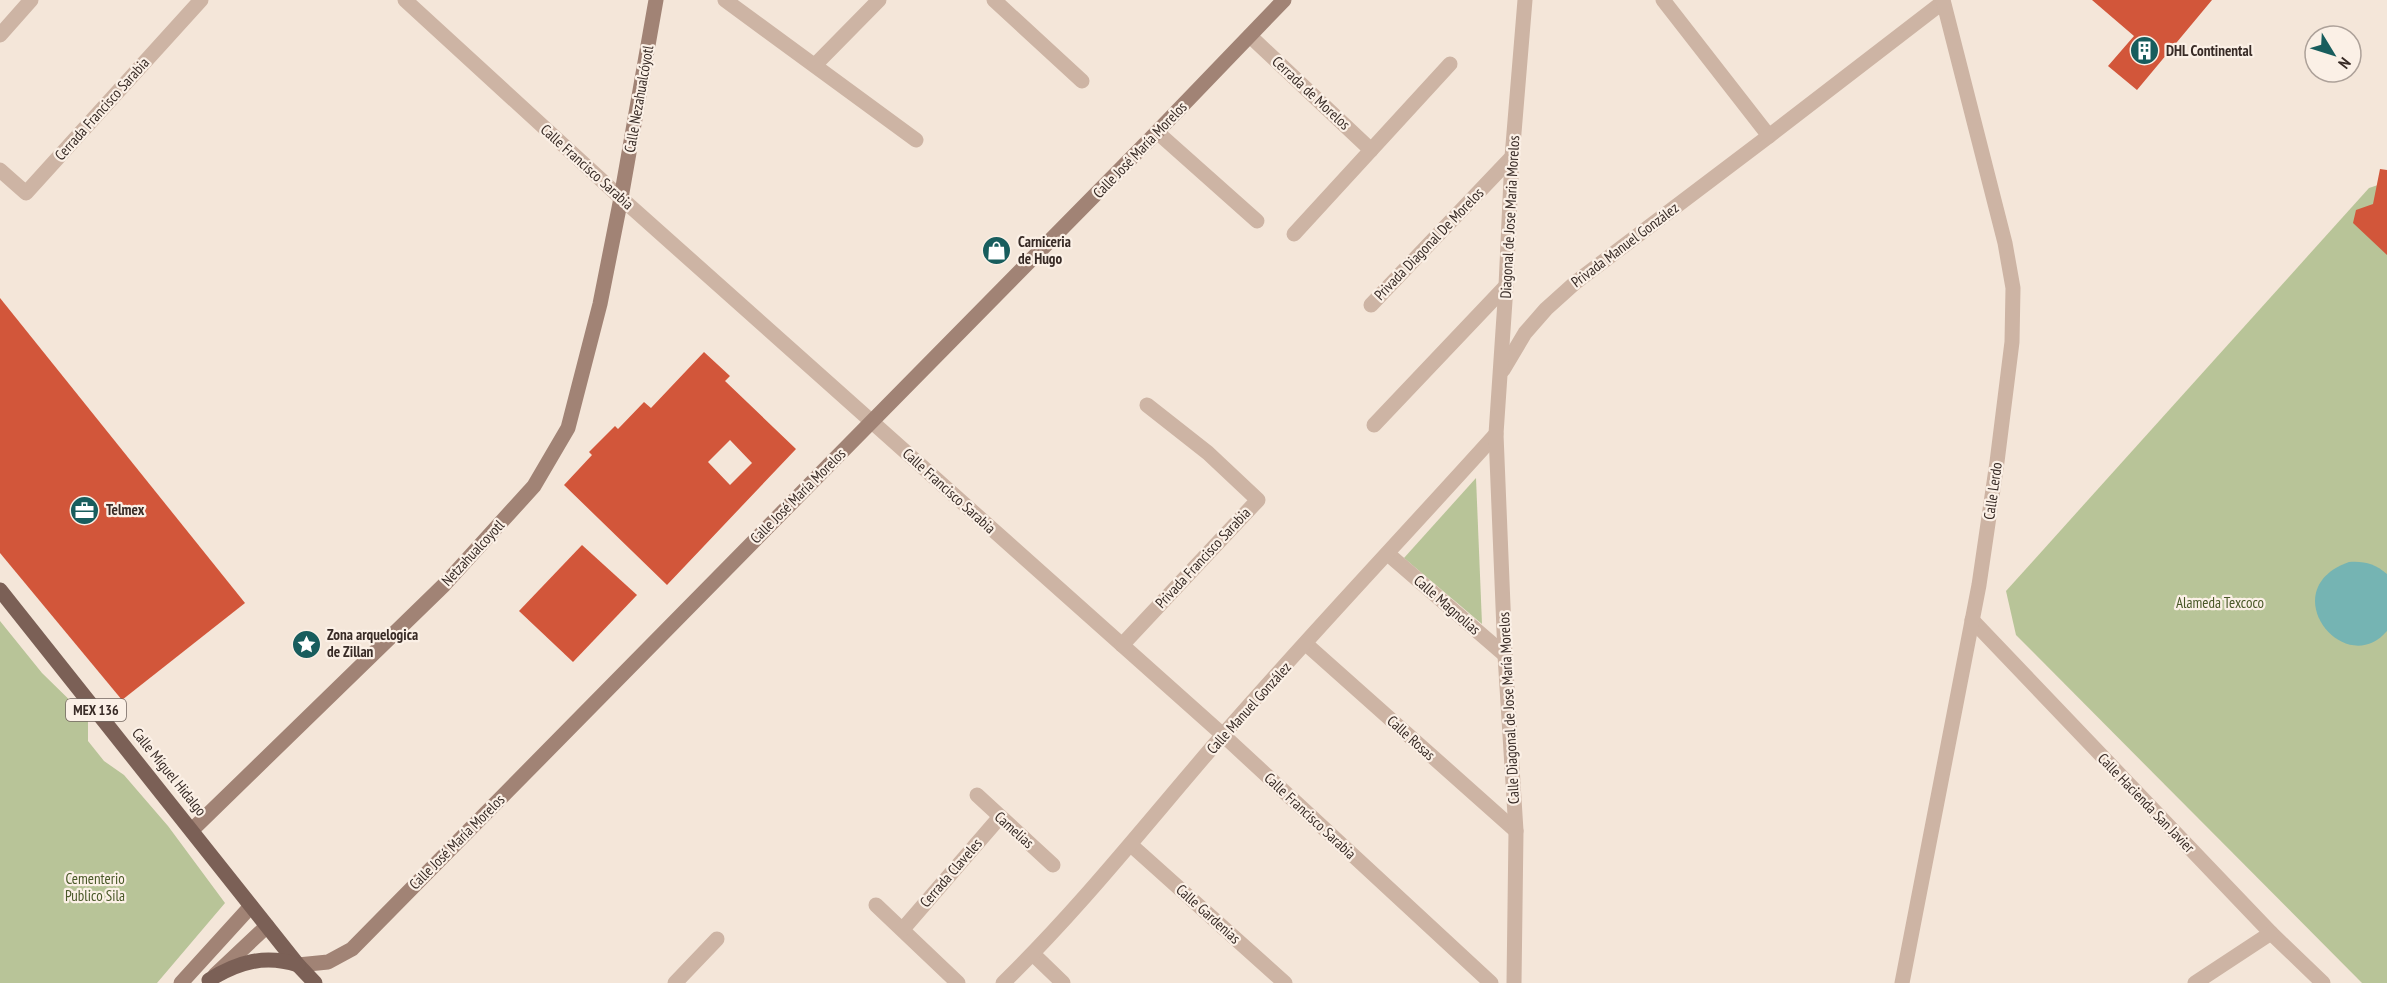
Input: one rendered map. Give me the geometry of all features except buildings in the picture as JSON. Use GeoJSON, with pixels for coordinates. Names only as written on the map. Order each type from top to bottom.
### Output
{"type":"FeatureCollection","features":[{"type":"Feature","properties":{"kind":"main road","name":"Calle Míguel Hidalgo"},"geometry":{"type":"LineString","coordinates":[[0,590],[308,977]]}},
{"type":"Feature","properties":{"kind":"main road"},"geometry":{"type":"LineString","coordinates":[[208,982],[239,964],[258,959],[279,960],[308,977]]}},
{"type":"Feature","properties":{"kind":"street"},"geometry":{"type":"LineString","coordinates":[[0,35],[31,0]]}},
{"type":"Feature","properties":{"kind":"street","name":"Cerrada Francisco Sarabia"},"geometry":{"type":"LineString","coordinates":[[0,170],[26,193],[201,0]]}},
{"type":"Feature","properties":{"kind":"street","name":"Calle Francisco Sarabia"},"geometry":{"type":"LineString","coordinates":[[405,0],[621,198],[1223,735],[1491,983]]}},
{"type":"Feature","properties":{"kind":"street","name":"Calle Nezahualcóyotl"},"geometry":{"type":"LineString","coordinates":[[621,198],[656,0]]}},
{"type":"Feature","properties":{"kind":"street"},"geometry":{"type":"LineString","coordinates":[[725,0],[916,140]]}},
{"type":"Feature","properties":{"kind":"street"},"geometry":{"type":"LineString","coordinates":[[815,65],[879,0]]}},
{"type":"Feature","properties":{"kind":"street"},"geometry":{"type":"LineString","coordinates":[[994,0],[1082,81]]}},
{"type":"Feature","properties":{"kind":"street","name":"Calle José María Morelos"},"geometry":{"type":"LineString","coordinates":[[308,977],[309,966],[328,962],[352,949],[1157,132],[1284,0]]}},
{"type":"Feature","properties":{"kind":"street","name":"Diagonal de Jose Maria Morelos"},"geometry":{"type":"LineString","coordinates":[[1496,434],[1512,157],[1525,0]]}},
{"type":"Feature","properties":{"kind":"street"},"geometry":{"type":"LineString","coordinates":[[1663,0],[1769,136]]}},
{"type":"Feature","properties":{"kind":"street","name":"Privada Manuel González"},"geometry":{"type":"LineString","coordinates":[[1501,373],[1525,333],[1546,309],[1576,282],[1943,1]]}},
{"type":"Feature","properties":{"kind":"street","name":"Calle Lerdo"},"geometry":{"type":"LineString","coordinates":[[1902,983],[1972,620],[1997,462],[2012,342],[2013,288],[1994,194],[1943,1]]}},
{"type":"Feature","properties":{"kind":"street","name":"Cerrada de Morelos"},"geometry":{"type":"LineString","coordinates":[[1251,36],[1371,150]]}},
{"type":"Feature","properties":{"kind":"street"},"geometry":{"type":"LineString","coordinates":[[1294,234],[1450,64]]}},
{"type":"Feature","properties":{"kind":"street"},"geometry":{"type":"LineString","coordinates":[[1157,132],[1257,221]]}},
{"type":"Feature","properties":{"kind":"street","name":"Privada Diagonal De Morelos"},"geometry":{"type":"LineString","coordinates":[[1371,305],[1512,157]]}},
{"type":"Feature","properties":{"kind":"street","name":"Netzahualcoyotl"},"geometry":{"type":"LineString","coordinates":[[192,830],[444,585],[534,486],[568,428],[600,304],[621,198]]}},
{"type":"Feature","properties":{"kind":"street"},"geometry":{"type":"LineString","coordinates":[[1374,425],[1506,286]]}},
{"type":"Feature","properties":{"kind":"street","name":"Privada Francisco Sarabia"},"geometry":{"type":"LineString","coordinates":[[1122,645],[1258,500],[1208,453],[1147,405]]}},
{"type":"Feature","properties":{"kind":"street","name":"Calle Manuel González"},"geometry":{"type":"LineString","coordinates":[[1003,983],[1033,954],[1131,845],[1223,735],[1496,434]]}},
{"type":"Feature","properties":{"kind":"street","name":"Calle Diagonal de Jose María Morelos"},"geometry":{"type":"LineString","coordinates":[[1496,434],[1505,655],[1516,831],[1514,983]]}},
{"type":"Feature","properties":{"kind":"street","name":"Calle Magnolias"},"geometry":{"type":"LineString","coordinates":[[1388,554],[1505,655]]}},
{"type":"Feature","properties":{"kind":"street","name":"Calle Hacienda San Javier"},"geometry":{"type":"LineString","coordinates":[[1972,620],[2271,933],[2323,983]]}},
{"type":"Feature","properties":{"kind":"street","name":"Calle Rosas"},"geometry":{"type":"LineString","coordinates":[[1306,644],[1516,831]]}},
{"type":"Feature","properties":{"kind":"street","name":"Camelias"},"geometry":{"type":"LineString","coordinates":[[977,795],[999,818],[1053,865]]}},
{"type":"Feature","properties":{"kind":"street","name":"Cerrada Claveles"},"geometry":{"type":"LineString","coordinates":[[903,929],[999,818]]}},
{"type":"Feature","properties":{"kind":"street","name":"Calle Gardenias"},"geometry":{"type":"LineString","coordinates":[[1131,845],[1285,983]]}},
{"type":"Feature","properties":{"kind":"street"},"geometry":{"type":"LineString","coordinates":[[876,905],[958,983]]}},
{"type":"Feature","properties":{"kind":"street"},"geometry":{"type":"LineString","coordinates":[[181,983],[251,906]]}},
{"type":"Feature","properties":{"kind":"street"},"geometry":{"type":"LineString","coordinates":[[208,982],[267,926]]}},
{"type":"Feature","properties":{"kind":"street"},"geometry":{"type":"LineString","coordinates":[[2195,983],[2271,933]]}},
{"type":"Feature","properties":{"kind":"street"},"geometry":{"type":"LineString","coordinates":[[675,983],[717,939]]}},
{"type":"Feature","properties":{"kind":"street"},"geometry":{"type":"LineString","coordinates":[[1033,954],[1063,983]]}},
{"type":"Feature","properties":{"kind":"green space","name":"Alameda Texcoco"},"geometry":{"type":"Polygon","coordinates":[[[2387,182],[2387,983],[2362,983],[2016,635],[2006,591],[2369,188],[2387,182]]]}},
{"type":"Feature","properties":{"kind":"green space"},"geometry":{"type":"Polygon","coordinates":[[[1476,478],[1482,624],[1404,558],[1476,478]]]}},
{"type":"Feature","properties":{"kind":"green space","name":"Cementerio Publico Sila"},"geometry":{"type":"Polygon","coordinates":[[[0,621],[42,673],[88,718],[88,741],[104,761],[124,775],[168,826],[225,903],[157,983],[0,983],[0,621]]]}},
{"type":"Feature","properties":{"kind":"water"},"geometry":{"type":"Polygon","coordinates":[[[2349,562],[2370,564],[2387,574],[2387,631],[2370,643],[2352,645],[2336,638],[2323,625],[2316,609],[2316,591],[2327,575],[2349,562]]]}},
{"type":"Feature","properties":{"kind":"place","name":"DHL Continental"},"geometry":{"type":"Point","coordinates":[2145,51]}},
{"type":"Feature","properties":{"kind":"place","name":"Carniceria de Hugo"},"geometry":{"type":"Point","coordinates":[997,251]}},
{"type":"Feature","properties":{"kind":"place","name":"Telmex"},"geometry":{"type":"Point","coordinates":[85,510]}},
{"type":"Feature","properties":{"kind":"place","name":"Zona arquelogica de Zillan"},"geometry":{"type":"Point","coordinates":[306,644]}}]}
